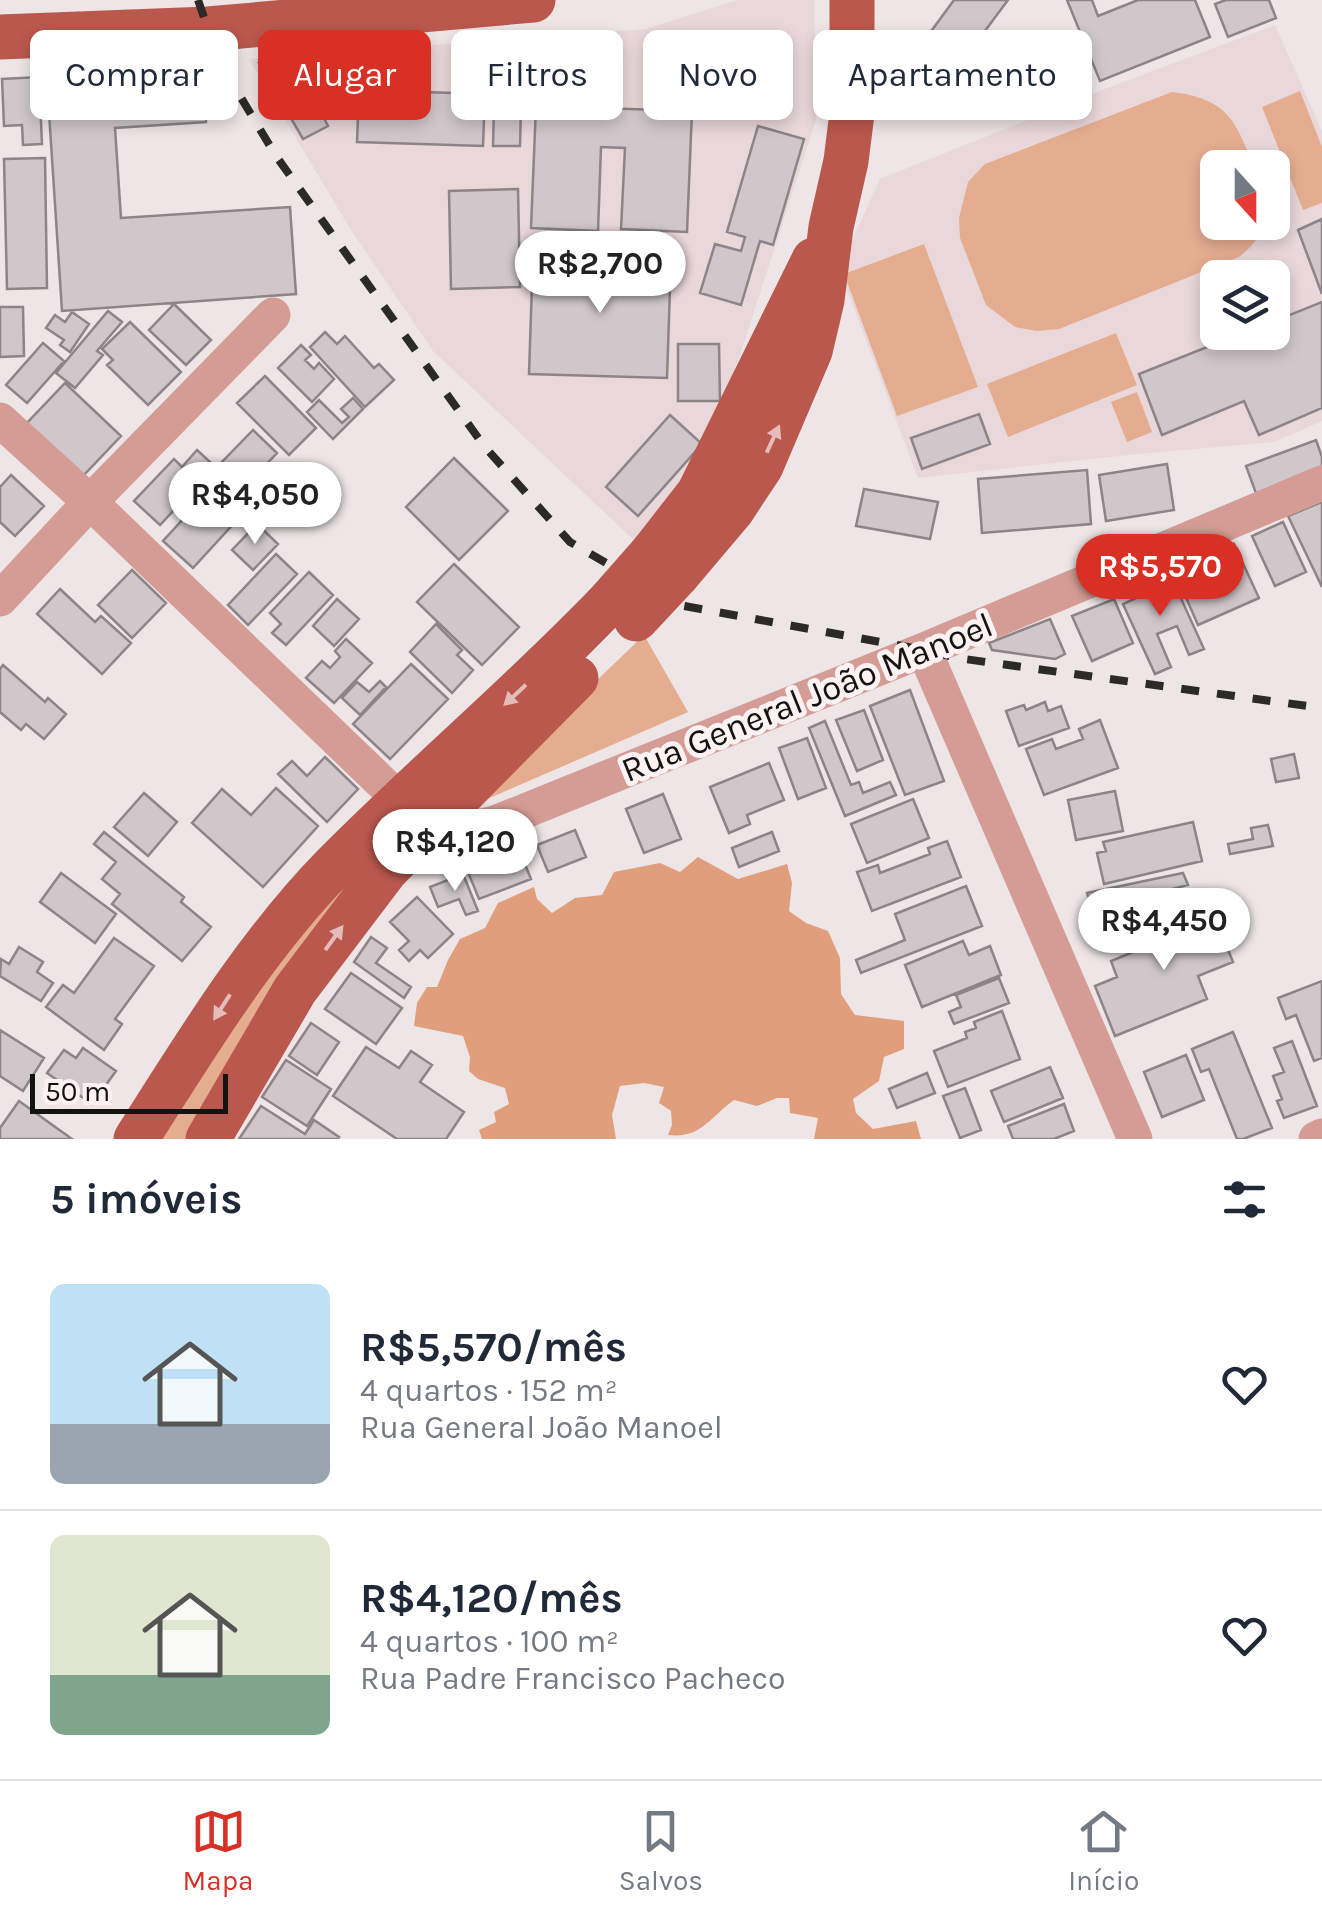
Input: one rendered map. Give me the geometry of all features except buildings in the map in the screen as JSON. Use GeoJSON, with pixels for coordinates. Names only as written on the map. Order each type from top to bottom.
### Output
{"type":"FeatureCollection","features":[{"type":"Feature","properties":{"kind":"main road"},"geometry":{"type":"LineString","coordinates":[[0,38],[208,29],[533,0]]}},
{"type":"Feature","properties":{"kind":"main road"},"geometry":{"type":"LineString","coordinates":[[136,1139],[256,956],[332,868],[417,813],[622,610],[716,501],[760,466],[810,352],[822,300],[852,112],[852,0]]}},
{"type":"Feature","properties":{"kind":"main road"},"geometry":{"type":"LineString","coordinates":[[208,1139],[295,990],[386,870],[417,813]]}},
{"type":"Feature","properties":{"kind":"main road"},"geometry":{"type":"LineString","coordinates":[[256,956],[295,990]]}},
{"type":"Feature","properties":{"kind":"street"},"geometry":{"type":"LineString","coordinates":[[0,599],[273,315]]}},
{"type":"Feature","properties":{"kind":"street"},"geometry":{"type":"LineString","coordinates":[[0,420],[417,813]]}},
{"type":"Feature","properties":{"kind":"street","name":"Rua General João Manoel"},"geometry":{"type":"LineString","coordinates":[[417,813],[468,829],[495,824],[1322,483]]}},
{"type":"Feature","properties":{"kind":"street"},"geometry":{"type":"LineString","coordinates":[[924,650],[1135,1139]]}},
{"type":"Feature","properties":{"kind":"shaded area"},"geometry":{"type":"Polygon","coordinates":[[[737,0],[814,0],[816,120],[741,352],[706,446],[637,543],[433,351],[349,227],[285,120],[431,120],[431,45],[451,44],[451,120],[623,120],[623,31],[646,29],[737,0]]]}},
{"type":"Feature","properties":{"kind":"shaded area"},"geometry":{"type":"Polygon","coordinates":[[[1275,25],[1322,131],[1322,421],[1274,442],[918,478],[839,269],[880,179],[1027,120],[1092,120],[1092,94],[1275,25]]]}},
{"type":"Feature","properties":{"kind":"shaded area"},"geometry":{"type":"Polygon","coordinates":[[[258,58],[258,74],[249,59],[258,58]]]}},
{"type":"Feature","properties":{"kind":"shaded area"},"geometry":{"type":"Polygon","coordinates":[[[1300,91],[1322,147],[1322,203],[1303,210],[1290,177],[1290,150],[1279,150],[1262,107],[1300,91]]]}},
{"type":"Feature","properties":{"kind":"shaded area"},"geometry":{"type":"Polygon","coordinates":[[[1172,92],[1191,95],[1226,114],[1247,150],[1200,150],[1200,240],[1256,240],[1239,257],[1200,260],[1200,273],[1059,329],[1015,327],[986,305],[960,238],[959,218],[968,182],[985,164],[1172,92]]]}},
{"type":"Feature","properties":{"kind":"shaded area"},"geometry":{"type":"Polygon","coordinates":[[[924,244],[978,387],[897,416],[844,274],[924,244]]]}},
{"type":"Feature","properties":{"kind":"shaded area"},"geometry":{"type":"Polygon","coordinates":[[[1116,333],[1137,385],[1008,437],[987,384],[1116,333]]]}},
{"type":"Feature","properties":{"kind":"shaded area"},"geometry":{"type":"Polygon","coordinates":[[[1137,392],[1152,432],[1127,442],[1111,402],[1137,392]]]}},
{"type":"Feature","properties":{"kind":"shaded area"},"geometry":{"type":"Polygon","coordinates":[[[644,635],[688,712],[462,810],[644,635]]]}},
{"type":"Feature","properties":{"kind":"shaded area"},"geometry":{"type":"Polygon","coordinates":[[[698,857],[738,879],[787,864],[792,883],[789,911],[828,931],[840,958],[841,994],[855,1015],[904,1021],[904,1049],[884,1057],[879,1081],[853,1099],[856,1113],[873,1129],[916,1121],[921,1139],[814,1139],[818,1118],[790,1113],[789,1098],[757,1106],[734,1100],[697,1130],[668,1135],[671,1111],[659,1103],[664,1087],[644,1083],[620,1086],[612,1115],[616,1139],[482,1139],[479,1130],[496,1122],[494,1112],[509,1104],[505,1088],[478,1079],[469,1071],[470,1057],[463,1036],[414,1026],[417,1003],[427,987],[437,987],[460,939],[485,928],[498,903],[534,887],[537,899],[552,913],[575,898],[602,895],[614,872],[660,863],[680,872],[698,857]]]}},
{"type":"Feature","properties":{"kind":"shaded area"},"geometry":{"type":"Polygon","coordinates":[[[341,867],[356,879],[197,1139],[151,1139],[341,867]]]}},
{"type":"Feature","properties":{"kind":"railway"},"geometry":{"type":"LineString","coordinates":[[198,0],[237,91],[276,156],[484,446],[570,542],[679,605],[957,658],[1322,708]]}}]}
